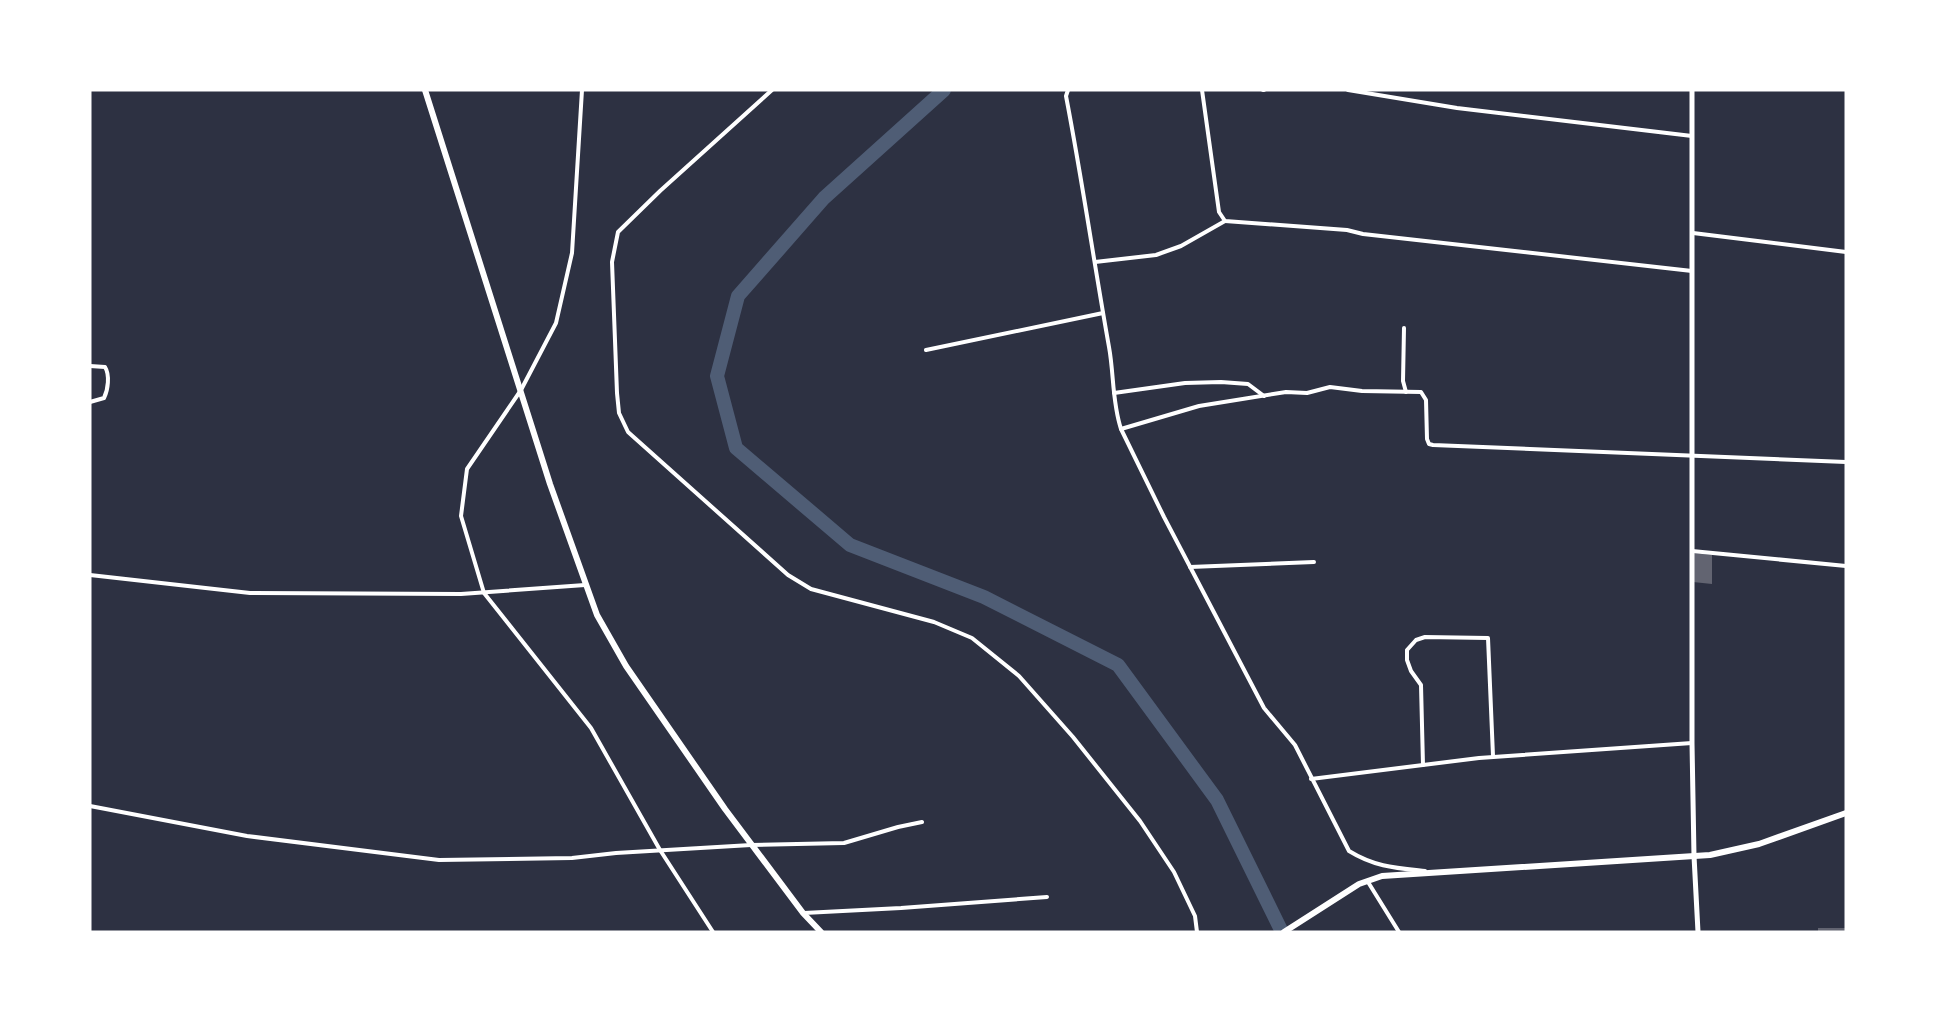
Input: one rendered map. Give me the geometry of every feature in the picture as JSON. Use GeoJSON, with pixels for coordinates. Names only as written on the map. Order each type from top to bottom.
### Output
{"type":"FeatureCollection","features":[{"type":"Feature","properties":{"kind":"highway"},"geometry":{"type":"LineString","coordinates":[[425,90],[520,390],[597,615],[626,666],[751,845],[803,913],[821,932]]}},
{"type":"Feature","properties":{"kind":"highway"},"geometry":{"type":"LineString","coordinates":[[1284,932],[1359,884],[1382,876],[1710,855],[1758,844],[1846,813]]}},
{"type":"Feature","properties":{"kind":"main road"},"geometry":{"type":"LineString","coordinates":[[1692,90],[1692,743],[1695,916],[1698,932]]}},
{"type":"Feature","properties":{"kind":"street"},"geometry":{"type":"LineString","coordinates":[[582,90],[572,253],[556,323],[520,390],[467,469],[461,516],[484,593],[591,728],[660,850],[713,932]]}},
{"type":"Feature","properties":{"kind":"street"},"geometry":{"type":"LineString","coordinates":[[772,90],[618,232],[612,262],[617,393],[619,413],[628,432],[788,575],[811,589],[934,622],[972,638],[1018,676],[1073,737],[1140,821],[1174,872],[1194,916],[1197,932]]}},
{"type":"Feature","properties":{"kind":"street"},"geometry":{"type":"LineString","coordinates":[[1068,90],[1066,96],[1084,187],[1110,352],[1116,414],[1121,429],[1164,517],[1264,708],[1295,745],[1349,851],[1361,859],[1382,867],[1438,872]]}},
{"type":"Feature","properties":{"kind":"street"},"geometry":{"type":"LineString","coordinates":[[1203,90],[1219,212],[1225,221]]}},
{"type":"Feature","properties":{"kind":"street"},"geometry":{"type":"LineString","coordinates":[[1348,90],[1457,108],[1692,136]]}},
{"type":"Feature","properties":{"kind":"street"},"geometry":{"type":"LineString","coordinates":[[1095,262],[1164,252],[1181,246],[1225,221],[1347,230],[1363,234],[1692,271]]}},
{"type":"Feature","properties":{"kind":"street"},"geometry":{"type":"LineString","coordinates":[[1693,233],[1846,252]]}},
{"type":"Feature","properties":{"kind":"street"},"geometry":{"type":"LineString","coordinates":[[926,350],[1103,313]]}},
{"type":"Feature","properties":{"kind":"street"},"geometry":{"type":"LineString","coordinates":[[1404,328],[1403,381],[1406,392]]}},
{"type":"Feature","properties":{"kind":"street"},"geometry":{"type":"LineString","coordinates":[[90,366],[105,368],[108,372],[104,398],[90,402]]}},
{"type":"Feature","properties":{"kind":"street"},"geometry":{"type":"LineString","coordinates":[[1114,393],[1185,383],[1221,382],[1248,384],[1264,396]]}},
{"type":"Feature","properties":{"kind":"street"},"geometry":{"type":"LineString","coordinates":[[1121,429],[1199,406],[1286,392],[1307,393],[1330,387],[1362,391],[1421,392],[1426,400],[1427,439],[1433,445],[1846,462]]}},
{"type":"Feature","properties":{"kind":"street"},"geometry":{"type":"LineString","coordinates":[[1692,551],[1846,566]]}},
{"type":"Feature","properties":{"kind":"street"},"geometry":{"type":"LineString","coordinates":[[1190,567],[1314,562]]}},
{"type":"Feature","properties":{"kind":"street"},"geometry":{"type":"LineString","coordinates":[[90,575],[250,593],[461,594],[585,585]]}},
{"type":"Feature","properties":{"kind":"street"},"geometry":{"type":"LineString","coordinates":[[1423,765],[1421,685],[1411,671],[1407,660],[1407,650],[1416,640],[1425,638],[1488,638],[1493,756]]}},
{"type":"Feature","properties":{"kind":"street"},"geometry":{"type":"LineString","coordinates":[[1311,779],[1493,756],[1692,743]]}},
{"type":"Feature","properties":{"kind":"street"},"geometry":{"type":"LineString","coordinates":[[90,806],[247,836],[439,860],[572,858],[660,850],[844,843],[922,822]]}},
{"type":"Feature","properties":{"kind":"street"},"geometry":{"type":"LineString","coordinates":[[1367,881],[1399,932]]}},
{"type":"Feature","properties":{"kind":"street"},"geometry":{"type":"LineString","coordinates":[[803,913],[1047,897]]}},
{"type":"Feature","properties":{"kind":"building"},"geometry":{"type":"Polygon","coordinates":[[[1692,553],[1712,555],[1712,584],[1693,582],[1692,553]]]}},
{"type":"Feature","properties":{"kind":"building"},"geometry":{"type":"Polygon","coordinates":[[[1818,928],[1846,928],[1846,932],[1818,932],[1818,928]]]}},
{"type":"Feature","properties":{"kind":"waterway"},"geometry":{"type":"LineString","coordinates":[[944,90],[824,198],[738,296],[717,376],[736,448],[850,545],[984,597],[1118,665],[1217,800],[1282,932]]}}]}
